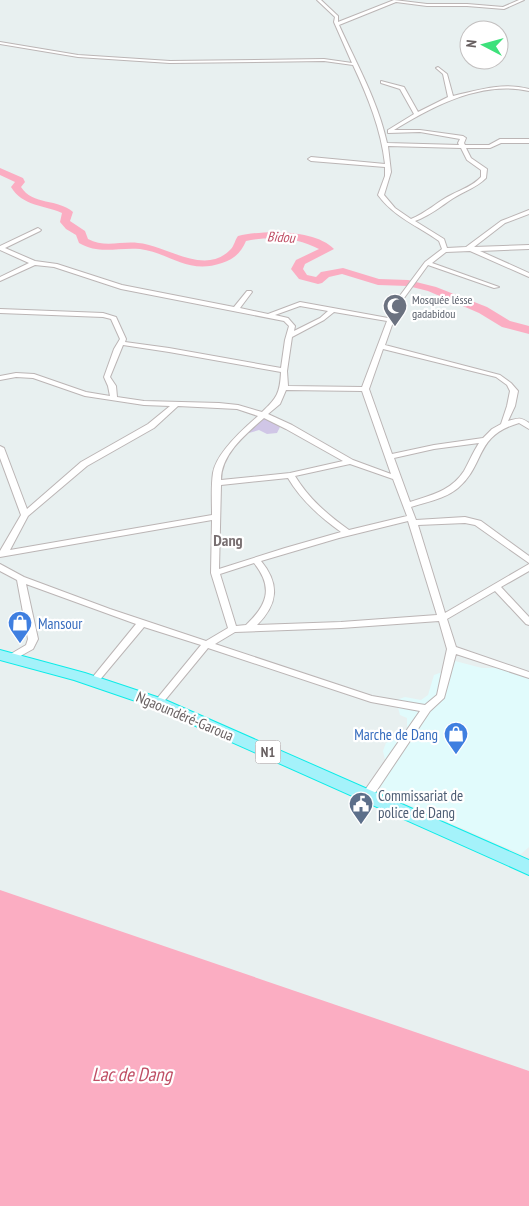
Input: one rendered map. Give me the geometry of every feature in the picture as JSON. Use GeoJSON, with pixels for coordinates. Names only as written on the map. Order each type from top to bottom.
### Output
{"type":"FeatureCollection","features":[{"type":"Feature","properties":{"kind":"highway","name":"Ngaoundéré-Garoua"},"geometry":{"type":"LineString","coordinates":[[6,656],[95,680],[158,703],[529,868]]}},
{"type":"Feature","properties":{"kind":"street"},"geometry":{"type":"LineString","coordinates":[[319,0],[336,16],[337,24],[353,64],[375,109],[384,136],[388,175],[381,195],[410,221],[442,240],[446,250]]}},
{"type":"Feature","properties":{"kind":"street"},"geometry":{"type":"LineString","coordinates":[[337,24],[397,1],[427,5],[467,5],[504,8],[522,0]]}},
{"type":"Feature","properties":{"kind":"street"},"geometry":{"type":"LineString","coordinates":[[0,43],[83,57],[170,62],[324,60],[353,64]]}},
{"type":"Feature","properties":{"kind":"street"},"geometry":{"type":"LineString","coordinates":[[0,49],[7,45]]}},
{"type":"Feature","properties":{"kind":"street"},"geometry":{"type":"LineString","coordinates":[[438,68],[445,74],[451,98]]}},
{"type":"Feature","properties":{"kind":"street"},"geometry":{"type":"LineString","coordinates":[[383,82],[402,88],[417,114]]}},
{"type":"Feature","properties":{"kind":"street"},"geometry":{"type":"LineString","coordinates":[[384,136],[417,114],[451,98],[496,87],[529,90]]}},
{"type":"Feature","properties":{"kind":"street"},"geometry":{"type":"LineString","coordinates":[[390,132],[420,131],[463,138],[461,143],[465,147],[469,159],[483,168],[484,178],[469,190],[454,195],[439,206],[410,221]]}},
{"type":"Feature","properties":{"kind":"street"},"geometry":{"type":"LineString","coordinates":[[402,144],[418,138]]}},
{"type":"Feature","properties":{"kind":"street"},"geometry":{"type":"LineString","coordinates":[[386,144],[465,147],[486,146],[500,141],[529,140]]}},
{"type":"Feature","properties":{"kind":"street"},"geometry":{"type":"LineString","coordinates":[[311,160],[388,166]]}},
{"type":"Feature","properties":{"kind":"street"},"geometry":{"type":"LineString","coordinates":[[469,248],[503,222],[529,212]]}},
{"type":"Feature","properties":{"kind":"street"},"geometry":{"type":"LineString","coordinates":[[1,248],[38,230]]}},
{"type":"Feature","properties":{"kind":"street"},"geometry":{"type":"LineString","coordinates":[[367,796],[427,709],[441,696],[452,649],[412,520],[365,389],[396,305],[427,263],[446,250],[529,247]]}},
{"type":"Feature","properties":{"kind":"street"},"geometry":{"type":"LineString","coordinates":[[1,248],[34,263],[63,267],[121,287],[268,314],[288,320],[292,326],[288,340],[284,388],[277,402],[239,437],[229,449],[217,472],[215,573],[233,629]]}},
{"type":"Feature","properties":{"kind":"street"},"geometry":{"type":"LineString","coordinates":[[469,248],[529,275]]}},
{"type":"Feature","properties":{"kind":"street"},"geometry":{"type":"LineString","coordinates":[[0,279],[34,263]]}},
{"type":"Feature","properties":{"kind":"street"},"geometry":{"type":"LineString","coordinates":[[427,263],[496,287]]}},
{"type":"Feature","properties":{"kind":"street"},"geometry":{"type":"LineString","coordinates":[[236,308],[248,292]]}},
{"type":"Feature","properties":{"kind":"street"},"geometry":{"type":"LineString","coordinates":[[268,314],[300,304],[390,320]]}},
{"type":"Feature","properties":{"kind":"street"},"geometry":{"type":"LineString","coordinates":[[290,336],[322,319],[333,310]]}},
{"type":"Feature","properties":{"kind":"street"},"geometry":{"type":"LineString","coordinates":[[0,311],[110,316],[114,318],[123,339],[107,377],[112,386],[114,399]]}},
{"type":"Feature","properties":{"kind":"street"},"geometry":{"type":"LineString","coordinates":[[120,343],[284,371]]}},
{"type":"Feature","properties":{"kind":"street"},"geometry":{"type":"LineString","coordinates":[[380,346],[498,376],[509,384],[514,391],[511,406],[504,423]]}},
{"type":"Feature","properties":{"kind":"street"},"geometry":{"type":"LineString","coordinates":[[0,378],[16,375],[34,376],[73,391],[114,399],[175,405],[219,404],[238,407],[264,415],[350,462],[396,478]]}},
{"type":"Feature","properties":{"kind":"street"},"geometry":{"type":"LineString","coordinates":[[284,388],[365,389]]}},
{"type":"Feature","properties":{"kind":"street"},"geometry":{"type":"LineString","coordinates":[[1,554],[25,515],[84,464],[151,426],[175,405]]}},
{"type":"Feature","properties":{"kind":"street"},"geometry":{"type":"LineString","coordinates":[[407,506],[456,486],[483,440],[504,423],[520,420],[529,427]]}},
{"type":"Feature","properties":{"kind":"street"},"geometry":{"type":"LineString","coordinates":[[390,457],[434,447],[483,440]]}},
{"type":"Feature","properties":{"kind":"street"},"geometry":{"type":"LineString","coordinates":[[0,448],[25,515]]}},
{"type":"Feature","properties":{"kind":"street"},"geometry":{"type":"LineString","coordinates":[[216,483],[290,475],[350,462]]}},
{"type":"Feature","properties":{"kind":"street"},"geometry":{"type":"LineString","coordinates":[[290,475],[295,485],[311,502],[346,532]]}},
{"type":"Feature","properties":{"kind":"street"},"geometry":{"type":"LineString","coordinates":[[1,554],[216,517]]}},
{"type":"Feature","properties":{"kind":"street"},"geometry":{"type":"LineString","coordinates":[[215,573],[346,532],[412,520],[465,520],[478,522],[529,560]]}},
{"type":"Feature","properties":{"kind":"street"},"geometry":{"type":"LineString","coordinates":[[249,628],[261,617],[271,597],[269,576],[256,560]]}},
{"type":"Feature","properties":{"kind":"street"},"geometry":{"type":"LineString","coordinates":[[0,567],[21,579],[142,623],[370,699],[427,709]]}},
{"type":"Feature","properties":{"kind":"street"},"geometry":{"type":"LineString","coordinates":[[158,703],[206,644],[233,629],[350,625],[443,618],[529,567]]}},
{"type":"Feature","properties":{"kind":"street"},"geometry":{"type":"LineString","coordinates":[[6,656],[30,647],[33,639],[21,579]]}},
{"type":"Feature","properties":{"kind":"street"},"geometry":{"type":"LineString","coordinates":[[496,587],[529,622]]}},
{"type":"Feature","properties":{"kind":"street"},"geometry":{"type":"LineString","coordinates":[[95,680],[142,623]]}},
{"type":"Feature","properties":{"kind":"street"},"geometry":{"type":"LineString","coordinates":[[452,649],[529,676]]}},
{"type":"Feature","properties":{"kind":"shaded area"},"geometry":{"type":"Polygon","coordinates":[[[263,417],[280,427],[277,433],[267,434],[259,430],[249,433],[247,430],[256,426],[263,417]]]}},
{"type":"Feature","properties":{"kind":"shaded area","name":"Marche de Dang"},"geometry":{"type":"Polygon","coordinates":[[[455,661],[482,668],[511,668],[529,674],[529,847],[521,854],[379,790],[378,781],[382,774],[385,759],[383,751],[386,743],[402,735],[407,728],[407,718],[400,715],[396,700],[405,697],[421,700],[428,695],[434,675],[453,668],[455,661]]]}},
{"type":"Feature","properties":{"kind":"water","name":"Lac de Dang"},"geometry":{"type":"Polygon","coordinates":[[[0,890],[529,1071],[529,1206],[0,1206],[0,890]]]}},
{"type":"Feature","properties":{"kind":"waterway","name":"Bidou"},"geometry":{"type":"LineString","coordinates":[[0,171],[19,180],[20,182],[16,187],[20,194],[35,202],[57,207],[68,212],[65,222],[81,233],[83,241],[89,245],[96,247],[140,246],[183,261],[201,264],[217,261],[232,254],[237,249],[242,238],[264,235],[298,237],[328,249],[300,262],[297,269],[303,277],[318,281],[325,274],[343,271],[378,282],[408,283],[432,289],[483,310],[506,324],[529,330]]}},
{"type":"Feature","properties":{"kind":"place","name":"Mosquée lésse gadabidou"},"geometry":{"type":"Point","coordinates":[395,327]}},
{"type":"Feature","properties":{"kind":"place","name":"Mansour"},"geometry":{"type":"Point","coordinates":[20,644]}},
{"type":"Feature","properties":{"kind":"place","name":"Marche de Dang"},"geometry":{"type":"Point","coordinates":[456,755]}},
{"type":"Feature","properties":{"kind":"place","name":"Commissariat de police de Dang"},"geometry":{"type":"Point","coordinates":[361,825]}},
{"type":"Feature","properties":{"kind":"district","name":"Dang"},"geometry":{"type":"Point","coordinates":[228,540]}}]}
